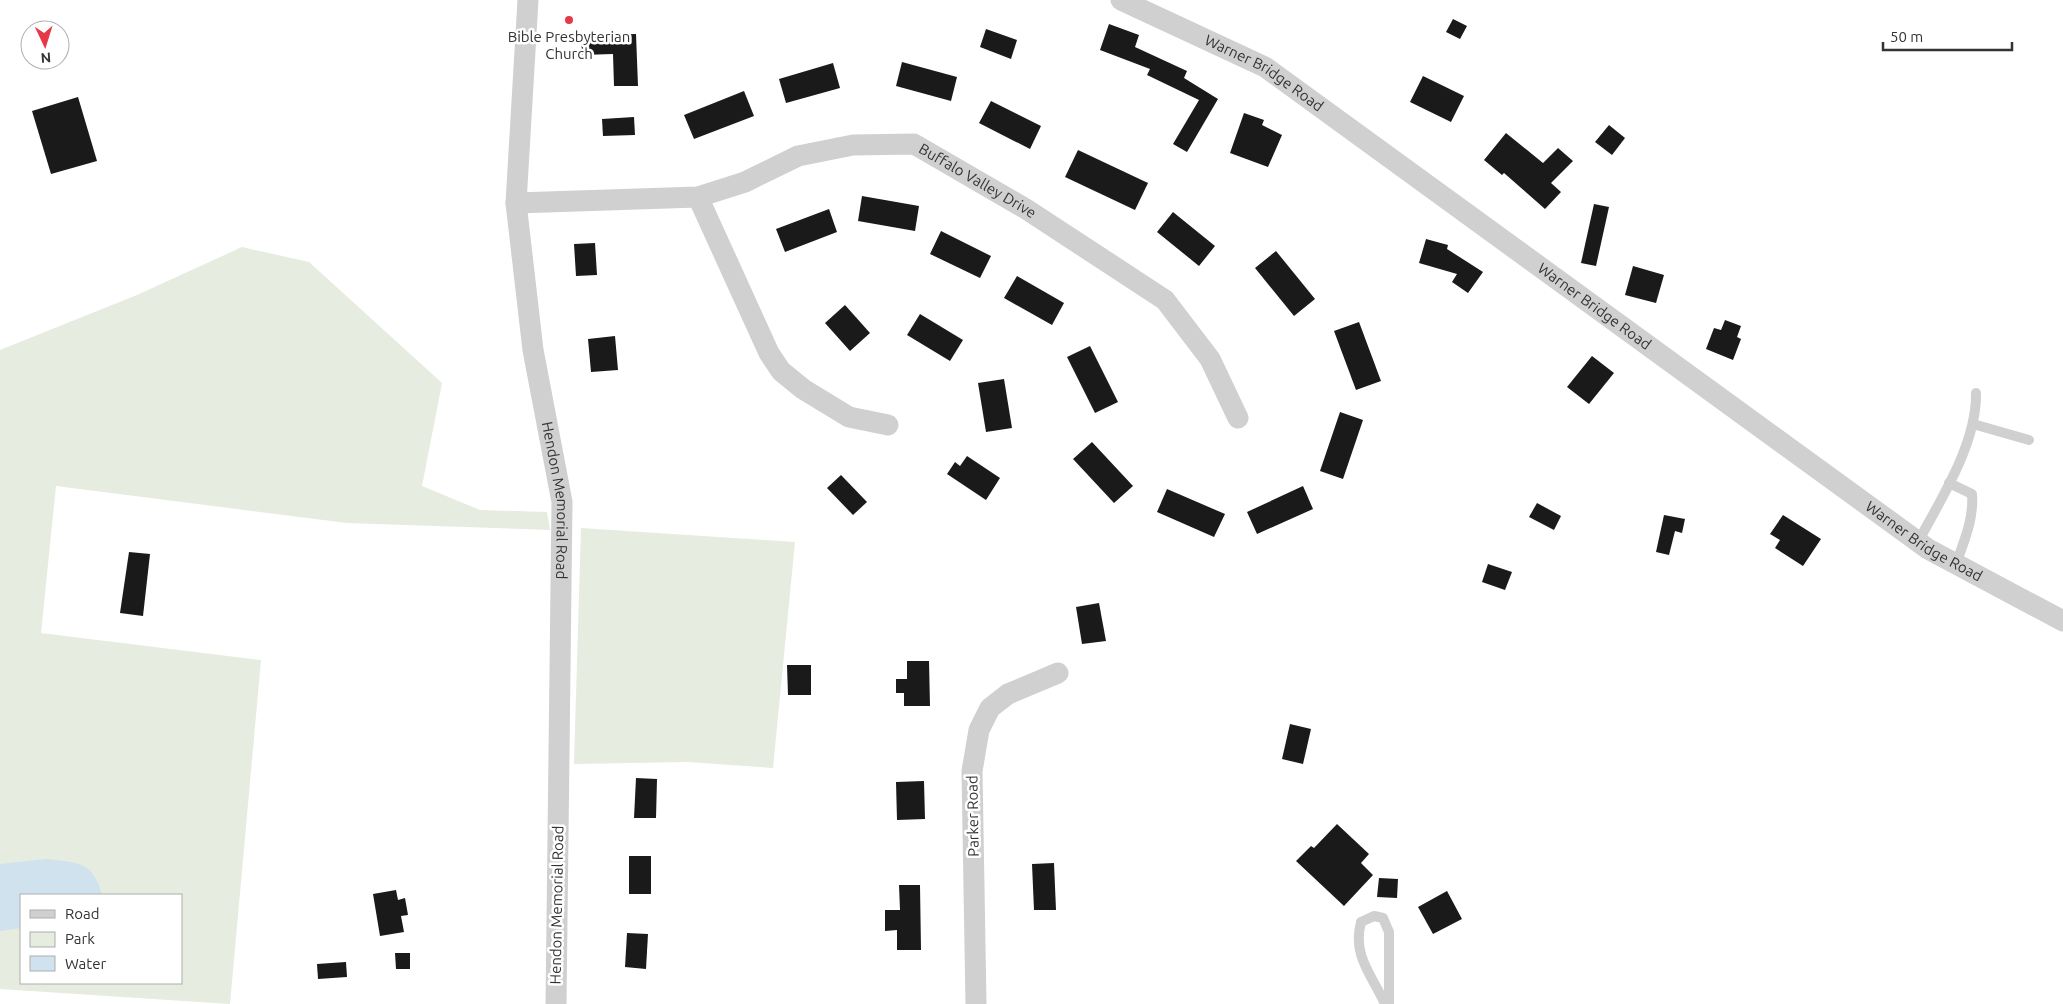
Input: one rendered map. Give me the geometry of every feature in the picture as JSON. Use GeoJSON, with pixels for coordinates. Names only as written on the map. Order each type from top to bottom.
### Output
{"type":"FeatureCollection","features":[{"type":"Feature","properties":{"kind":"street","name":"Hendon Memorial Road"},"geometry":{"type":"LineString","coordinates":[[528,0],[516,203],[533,350],[562,502],[556,1004]]}},
{"type":"Feature","properties":{"kind":"street","name":"Warner Bridge Road"},"geometry":{"type":"LineString","coordinates":[[1121,0],[1265,66],[1918,542],[2063,621]]}},
{"type":"Feature","properties":{"kind":"street","name":"Buffalo Valley Drive"},"geometry":{"type":"LineString","coordinates":[[516,203],[698,197],[745,182],[798,156],[853,145],[914,144],[1026,209],[1165,300],[1210,359],[1238,418]]}},
{"type":"Feature","properties":{"kind":"street"},"geometry":{"type":"LineString","coordinates":[[698,197],[769,353],[781,371],[804,390],[849,417],[888,425]]}},
{"type":"Feature","properties":{"kind":"street","name":"Parker Road"},"geometry":{"type":"LineString","coordinates":[[976,1004],[972,771],[979,730],[990,708],[1008,694],[1058,673]]}},
{"type":"Feature","properties":{"kind":"lane"},"geometry":{"type":"LineString","coordinates":[[1918,542],[1949,483],[1973,424],[1976,411],[1976,393]]}},
{"type":"Feature","properties":{"kind":"lane"},"geometry":{"type":"LineString","coordinates":[[1973,424],[2029,440]]}},
{"type":"Feature","properties":{"kind":"lane"},"geometry":{"type":"LineString","coordinates":[[1949,483],[1972,494],[1971,520],[1956,564]]}},
{"type":"Feature","properties":{"kind":"lane"},"geometry":{"type":"LineString","coordinates":[[1385,1004],[1364,963],[1357,942],[1361,922],[1374,916],[1383,918],[1389,932],[1389,1004]]}},
{"type":"Feature","properties":{"kind":"green space"},"geometry":{"type":"Polygon","coordinates":[[[242,247],[309,262],[442,383],[422,486],[480,510],[547,512],[550,530],[347,523],[56,486],[41,633],[261,660],[230,1004],[0,989],[0,350],[137,295],[242,247]]]}},
{"type":"Feature","properties":{"kind":"green space"},"geometry":{"type":"Polygon","coordinates":[[[581,528],[795,542],[773,768],[687,762],[574,764],[581,528]]]}},
{"type":"Feature","properties":{"kind":"water"},"geometry":{"type":"Polygon","coordinates":[[[47,859],[76,863],[89,870],[94,876],[102,894],[20,894],[20,928],[0,931],[0,864],[47,859]]]}},
{"type":"Feature","properties":{"kind":"building"},"geometry":{"type":"Polygon","coordinates":[[[1453,19],[1467,26],[1460,39],[1446,32],[1453,19]]]}},
{"type":"Feature","properties":{"kind":"building"},"geometry":{"type":"Polygon","coordinates":[[[1109,24],[1139,35],[1135,47],[1187,71],[1184,78],[1218,99],[1187,152],[1173,144],[1199,100],[1147,75],[1150,69],[1100,50],[1109,24]]]}},
{"type":"Feature","properties":{"kind":"building"},"geometry":{"type":"Polygon","coordinates":[[[986,29],[1017,40],[1011,59],[980,47],[986,29]]]}},
{"type":"Feature","properties":{"kind":"building"},"geometry":{"type":"Polygon","coordinates":[[[636,34],[638,86],[614,86],[613,54],[582,55],[581,35],[636,34]]]}},
{"type":"Feature","properties":{"kind":"building"},"geometry":{"type":"Polygon","coordinates":[[[902,62],[957,77],[951,101],[896,86],[902,62]]]}},
{"type":"Feature","properties":{"kind":"building"},"geometry":{"type":"Polygon","coordinates":[[[833,63],[840,88],[786,103],[779,79],[833,63]]]}},
{"type":"Feature","properties":{"kind":"building"},"geometry":{"type":"Polygon","coordinates":[[[1423,76],[1464,96],[1451,122],[1410,102],[1423,76]]]}},
{"type":"Feature","properties":{"kind":"building"},"geometry":{"type":"Polygon","coordinates":[[[744,91],[754,116],[694,139],[684,115],[744,91]]]}},
{"type":"Feature","properties":{"kind":"building"},"geometry":{"type":"Polygon","coordinates":[[[78,97],[97,161],[51,174],[32,111],[78,97]]]}},
{"type":"Feature","properties":{"kind":"building"},"geometry":{"type":"Polygon","coordinates":[[[991,101],[1041,126],[1030,149],[979,123],[991,101]]]}},
{"type":"Feature","properties":{"kind":"building"},"geometry":{"type":"Polygon","coordinates":[[[1244,113],[1264,120],[1262,125],[1282,135],[1268,167],[1230,153],[1244,113]]]}},
{"type":"Feature","properties":{"kind":"building"},"geometry":{"type":"Polygon","coordinates":[[[634,117],[635,135],[603,136],[602,119],[634,117]]]}},
{"type":"Feature","properties":{"kind":"building"},"geometry":{"type":"Polygon","coordinates":[[[1609,125],[1625,138],[1612,155],[1595,142],[1609,125]]]}},
{"type":"Feature","properties":{"kind":"building"},"geometry":{"type":"Polygon","coordinates":[[[1506,133],[1543,163],[1558,148],[1573,161],[1551,183],[1561,192],[1545,209],[1504,173],[1502,175],[1484,160],[1506,133]]]}},
{"type":"Feature","properties":{"kind":"building"},"geometry":{"type":"Polygon","coordinates":[[[1078,150],[1148,183],[1135,210],[1065,177],[1078,150]]]}},
{"type":"Feature","properties":{"kind":"building"},"geometry":{"type":"Polygon","coordinates":[[[862,196],[919,206],[915,231],[858,221],[862,196]]]}},
{"type":"Feature","properties":{"kind":"building"},"geometry":{"type":"Polygon","coordinates":[[[1594,204],[1609,207],[1596,266],[1581,263],[1594,204]]]}},
{"type":"Feature","properties":{"kind":"building"},"geometry":{"type":"Polygon","coordinates":[[[829,209],[837,232],[785,252],[776,229],[829,209]]]}},
{"type":"Feature","properties":{"kind":"building"},"geometry":{"type":"Polygon","coordinates":[[[1173,212],[1215,246],[1199,266],[1157,232],[1173,212]]]}},
{"type":"Feature","properties":{"kind":"building"},"geometry":{"type":"Polygon","coordinates":[[[941,231],[991,256],[980,278],[930,254],[941,231]]]}},
{"type":"Feature","properties":{"kind":"building"},"geometry":{"type":"Polygon","coordinates":[[[1426,239],[1448,245],[1447,249],[1483,272],[1468,293],[1452,282],[1457,274],[1419,263],[1426,239]]]}},
{"type":"Feature","properties":{"kind":"building"},"geometry":{"type":"Polygon","coordinates":[[[595,243],[597,275],[576,276],[574,244],[595,243]]]}},
{"type":"Feature","properties":{"kind":"building"},"geometry":{"type":"Polygon","coordinates":[[[1276,251],[1315,299],[1294,316],[1255,268],[1276,251]]]}},
{"type":"Feature","properties":{"kind":"building"},"geometry":{"type":"Polygon","coordinates":[[[1633,266],[1664,275],[1656,303],[1625,295],[1633,266]]]}},
{"type":"Feature","properties":{"kind":"building"},"geometry":{"type":"Polygon","coordinates":[[[1017,276],[1064,303],[1052,325],[1004,298],[1017,276]]]}},
{"type":"Feature","properties":{"kind":"building"},"geometry":{"type":"Polygon","coordinates":[[[845,305],[870,333],[850,351],[825,323],[845,305]]]}},
{"type":"Feature","properties":{"kind":"building"},"geometry":{"type":"Polygon","coordinates":[[[920,314],[963,340],[950,361],[907,335],[920,314]]]}},
{"type":"Feature","properties":{"kind":"building"},"geometry":{"type":"Polygon","coordinates":[[[1725,320],[1741,326],[1737,337],[1741,339],[1733,360],[1706,349],[1714,328],[1721,330],[1725,320]]]}},
{"type":"Feature","properties":{"kind":"building"},"geometry":{"type":"Polygon","coordinates":[[[1359,322],[1381,381],[1356,390],[1334,331],[1359,322]]]}},
{"type":"Feature","properties":{"kind":"building"},"geometry":{"type":"Polygon","coordinates":[[[615,336],[618,370],[591,372],[588,339],[615,336]]]}},
{"type":"Feature","properties":{"kind":"building"},"geometry":{"type":"Polygon","coordinates":[[[1090,346],[1118,402],[1095,413],[1067,357],[1090,346]]]}},
{"type":"Feature","properties":{"kind":"building"},"geometry":{"type":"Polygon","coordinates":[[[1592,356],[1614,373],[1589,404],[1567,387],[1592,356]]]}},
{"type":"Feature","properties":{"kind":"building"},"geometry":{"type":"Polygon","coordinates":[[[1004,379],[1012,428],[986,432],[978,383],[1004,379]]]}},
{"type":"Feature","properties":{"kind":"building"},"geometry":{"type":"Polygon","coordinates":[[[1340,412],[1363,420],[1343,479],[1320,471],[1340,412]]]}},
{"type":"Feature","properties":{"kind":"building"},"geometry":{"type":"Polygon","coordinates":[[[1092,442],[1133,486],[1114,503],[1073,459],[1092,442]]]}},
{"type":"Feature","properties":{"kind":"building"},"geometry":{"type":"Polygon","coordinates":[[[967,456],[1000,478],[986,500],[947,474],[955,462],[960,466],[967,456]]]}},
{"type":"Feature","properties":{"kind":"building"},"geometry":{"type":"Polygon","coordinates":[[[841,475],[867,502],[853,515],[827,488],[841,475]]]}},
{"type":"Feature","properties":{"kind":"building"},"geometry":{"type":"Polygon","coordinates":[[[1303,486],[1313,509],[1257,534],[1247,512],[1303,486]]]}},
{"type":"Feature","properties":{"kind":"building"},"geometry":{"type":"Polygon","coordinates":[[[1167,489],[1225,514],[1214,537],[1157,512],[1167,489]]]}},
{"type":"Feature","properties":{"kind":"building"},"geometry":{"type":"Polygon","coordinates":[[[1537,503],[1561,516],[1554,530],[1529,517],[1537,503]]]}},
{"type":"Feature","properties":{"kind":"building"},"geometry":{"type":"Polygon","coordinates":[[[1664,515],[1685,519],[1682,533],[1675,531],[1669,555],[1656,552],[1664,515]]]}},
{"type":"Feature","properties":{"kind":"building"},"geometry":{"type":"Polygon","coordinates":[[[1783,515],[1821,539],[1803,566],[1775,548],[1780,540],[1770,534],[1783,515]]]}},
{"type":"Feature","properties":{"kind":"building"},"geometry":{"type":"Polygon","coordinates":[[[129,552],[150,554],[143,616],[120,613],[129,552]]]}},
{"type":"Feature","properties":{"kind":"building"},"geometry":{"type":"Polygon","coordinates":[[[1488,564],[1512,572],[1505,590],[1482,582],[1488,564]]]}},
{"type":"Feature","properties":{"kind":"building"},"geometry":{"type":"Polygon","coordinates":[[[1099,603],[1106,641],[1082,644],[1076,607],[1099,603]]]}},
{"type":"Feature","properties":{"kind":"building"},"geometry":{"type":"Polygon","coordinates":[[[907,661],[929,661],[930,706],[904,706],[904,693],[896,693],[896,679],[907,679],[907,661]]]}},
{"type":"Feature","properties":{"kind":"building"},"geometry":{"type":"Polygon","coordinates":[[[787,665],[811,665],[811,695],[788,695],[787,665]]]}},
{"type":"Feature","properties":{"kind":"building"},"geometry":{"type":"Polygon","coordinates":[[[1290,724],[1311,729],[1303,764],[1282,759],[1290,724]]]}},
{"type":"Feature","properties":{"kind":"building"},"geometry":{"type":"Polygon","coordinates":[[[636,778],[657,779],[656,818],[634,818],[636,778]]]}},
{"type":"Feature","properties":{"kind":"building"},"geometry":{"type":"Polygon","coordinates":[[[924,781],[925,819],[897,820],[896,782],[924,781]]]}},
{"type":"Feature","properties":{"kind":"building"},"geometry":{"type":"Polygon","coordinates":[[[1337,824],[1369,854],[1361,863],[1373,875],[1344,906],[1296,861],[1311,846],[1314,848],[1337,824]]]}},
{"type":"Feature","properties":{"kind":"building"},"geometry":{"type":"Polygon","coordinates":[[[629,856],[651,856],[651,894],[629,894],[629,856]]]}},
{"type":"Feature","properties":{"kind":"building"},"geometry":{"type":"Polygon","coordinates":[[[1054,863],[1056,910],[1034,910],[1032,864],[1054,863]]]}},
{"type":"Feature","properties":{"kind":"building"},"geometry":{"type":"Polygon","coordinates":[[[1379,878],[1398,879],[1397,898],[1377,897],[1379,878]]]}},
{"type":"Feature","properties":{"kind":"building"},"geometry":{"type":"Polygon","coordinates":[[[899,885],[920,885],[921,950],[897,950],[897,930],[885,931],[885,910],[900,910],[899,885]]]}},
{"type":"Feature","properties":{"kind":"building"},"geometry":{"type":"Polygon","coordinates":[[[396,890],[398,900],[405,898],[408,915],[401,916],[404,932],[380,936],[373,894],[396,890]]]}},
{"type":"Feature","properties":{"kind":"building"},"geometry":{"type":"Polygon","coordinates":[[[1447,891],[1462,919],[1433,934],[1418,907],[1447,891]]]}},
{"type":"Feature","properties":{"kind":"building"},"geometry":{"type":"Polygon","coordinates":[[[627,933],[648,934],[646,969],[625,967],[627,933]]]}},
{"type":"Feature","properties":{"kind":"building"},"geometry":{"type":"Polygon","coordinates":[[[395,953],[410,953],[410,969],[396,969],[395,953]]]}},
{"type":"Feature","properties":{"kind":"building"},"geometry":{"type":"Polygon","coordinates":[[[346,962],[347,977],[318,979],[317,964],[346,962]]]}},
{"type":"Feature","properties":{"kind":"place","name":"Bible Presbyterian Church"},"geometry":{"type":"Point","coordinates":[569,20]}}]}
